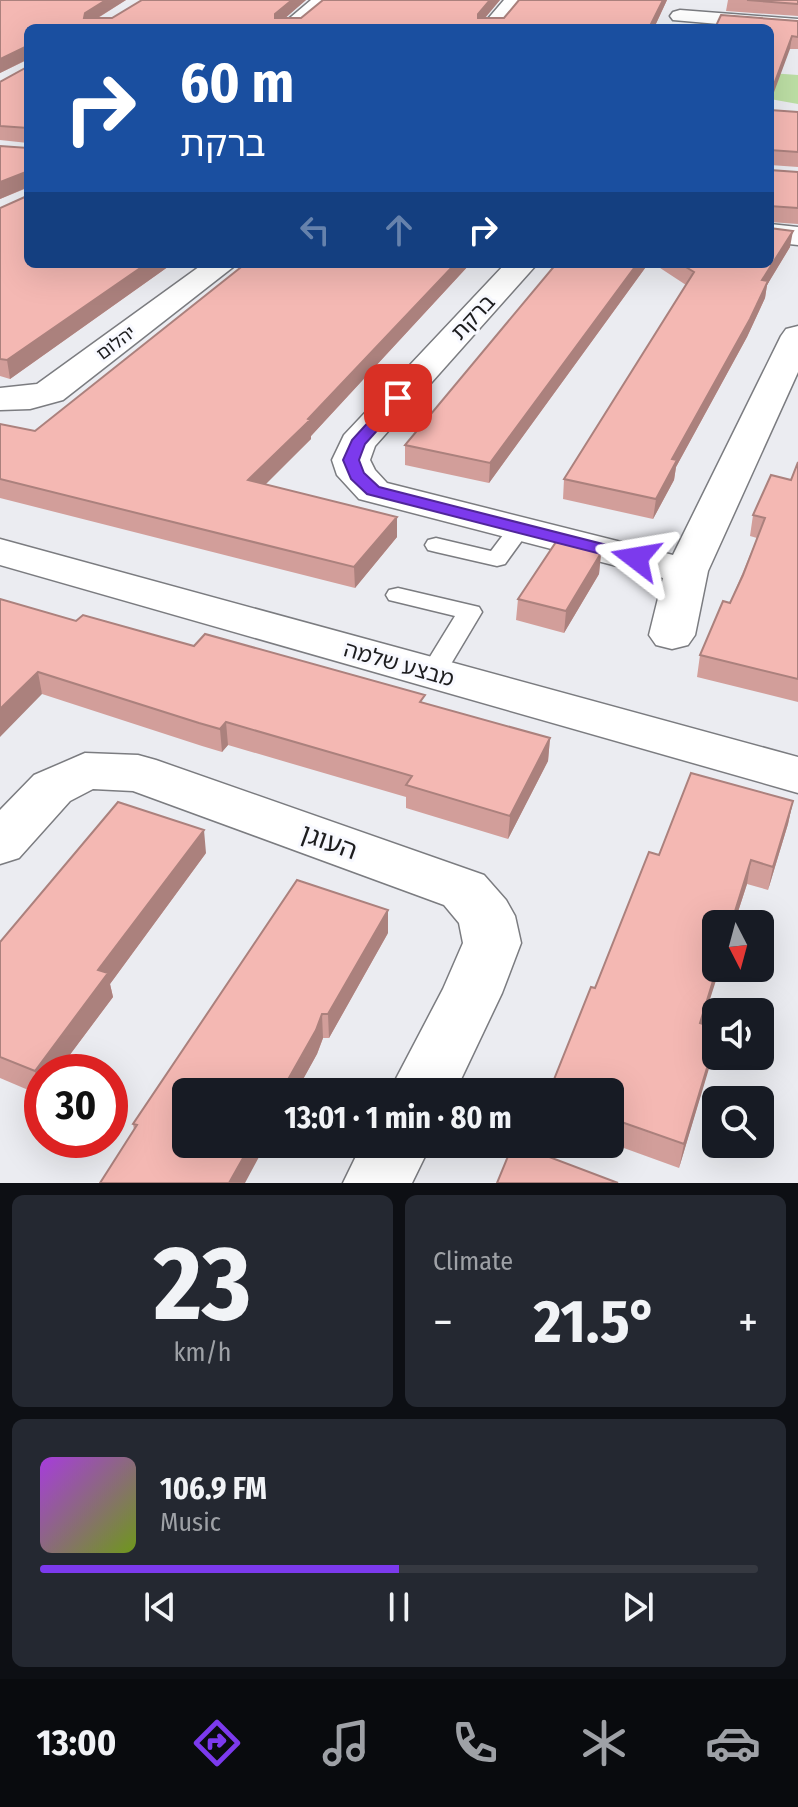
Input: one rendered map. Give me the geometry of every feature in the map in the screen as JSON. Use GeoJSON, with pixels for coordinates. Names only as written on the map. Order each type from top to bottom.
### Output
{"type":"FeatureCollection","features":[{"type":"Feature","properties":{"kind":"street"},"geometry":{"type":"LineString","coordinates":[[293,24],[323,0]]}},
{"type":"Feature","properties":{"kind":"street"},"geometry":{"type":"LineString","coordinates":[[493,24],[514,0]]}},
{"type":"Feature","properties":{"kind":"street"},"geometry":{"type":"LineString","coordinates":[[681,15],[798,25]]}},
{"type":"Feature","properties":{"kind":"street"},"geometry":{"type":"LineString","coordinates":[[774,230],[798,229]]}},
{"type":"Feature","properties":{"kind":"street"},"geometry":{"type":"LineString","coordinates":[[774,231],[798,236]]}},
{"type":"Feature","properties":{"kind":"street","name":"יהלום"},"geometry":{"type":"LineString","coordinates":[[0,399],[30,398],[50,392],[217,268]]}},
{"type":"Feature","properties":{"kind":"street","name":"ברקת"},"geometry":{"type":"LineString","coordinates":[[518,268],[357,443],[351,460],[357,475],[373,491],[686,571]]}},
{"type":"Feature","properties":{"kind":"street"},"geometry":{"type":"LineString","coordinates":[[672,635],[686,571],[798,336]]}},
{"type":"Feature","properties":{"kind":"street","name":"מבצע שלמה"},"geometry":{"type":"LineString","coordinates":[[0,552],[798,775]]}},
{"type":"Feature","properties":{"kind":"street","name":"העוגן"},"geometry":{"type":"LineString","coordinates":[[0,844],[52,788],[85,771],[138,773],[464,890],[486,916],[492,943],[472,993],[429,1078]]}},
{"type":"Feature","properties":{"kind":"street"},"geometry":{"type":"LineString","coordinates":[[377,1183],[390,1158]]}},
{"type":"Feature","properties":{"kind":"lane"},"geometry":{"type":"LineString","coordinates":[[436,545],[497,559],[520,528]]}},
{"type":"Feature","properties":{"kind":"lane"},"geometry":{"type":"LineString","coordinates":[[398,595],[470,612],[433,673]]}},
{"type":"Feature","properties":{"kind":"green space"},"geometry":{"type":"Polygon","coordinates":[[[774,73],[798,75],[798,104],[774,100],[774,73]]]}},
{"type":"Feature","properties":{"kind":"building"},"geometry":{"type":"Polygon","coordinates":[[[0,0],[106,0],[85,13],[84,18],[112,18],[142,0],[292,0],[275,14],[275,18],[301,18],[323,0],[490,0],[478,18],[504,18],[519,0],[663,0],[651,24],[24,24],[24,47],[0,59],[0,0]]]}},
{"type":"Feature","properties":{"kind":"building"},"geometry":{"type":"Polygon","coordinates":[[[747,0],[798,0],[798,4],[747,0]]]}},
{"type":"Feature","properties":{"kind":"building"},"geometry":{"type":"Polygon","coordinates":[[[721,15],[798,21],[798,37],[792,36],[774,84],[774,24],[717,24],[721,15]]]}},
{"type":"Feature","properties":{"kind":"building"},"geometry":{"type":"Polygon","coordinates":[[[24,69],[24,128],[0,126],[0,82],[24,69]]]}},
{"type":"Feature","properties":{"kind":"building"},"geometry":{"type":"Polygon","coordinates":[[[774,110],[798,112],[798,152],[774,150],[774,110]]]}},
{"type":"Feature","properties":{"kind":"building"},"geometry":{"type":"Polygon","coordinates":[[[0,146],[24,148],[24,173],[0,182],[0,146]]]}},
{"type":"Feature","properties":{"kind":"building"},"geometry":{"type":"Polygon","coordinates":[[[774,170],[798,172],[798,208],[774,206],[774,170]]]}},
{"type":"Feature","properties":{"kind":"building"},"geometry":{"type":"Polygon","coordinates":[[[24,197],[24,268],[140,268],[7,360],[0,359],[0,208],[24,197]]]}},
{"type":"Feature","properties":{"kind":"building"},"geometry":{"type":"Polygon","coordinates":[[[774,229],[793,231],[774,261],[774,229]]]}},
{"type":"Feature","properties":{"kind":"building"},"geometry":{"type":"Polygon","coordinates":[[[240,268],[451,268],[310,420],[248,480],[397,517],[354,567],[0,479],[0,424],[35,431],[240,268]]]}},
{"type":"Feature","properties":{"kind":"building"},"geometry":{"type":"Polygon","coordinates":[[[553,268],[634,268],[490,463],[405,445],[553,268]]]}},
{"type":"Feature","properties":{"kind":"building"},"geometry":{"type":"Polygon","coordinates":[[[688,268],[770,268],[762,280],[768,281],[750,319],[672,459],[677,460],[656,499],[564,479],[694,272],[688,268]]]}},
{"type":"Feature","properties":{"kind":"building"},"geometry":{"type":"Polygon","coordinates":[[[798,462],[798,679],[700,655],[723,601],[730,603],[743,575],[765,518],[753,515],[771,475],[791,480],[798,462]]]}},
{"type":"Feature","properties":{"kind":"building"},"geometry":{"type":"Polygon","coordinates":[[[556,542],[601,553],[566,611],[518,599],[556,542]]]}},
{"type":"Feature","properties":{"kind":"building"},"geometry":{"type":"Polygon","coordinates":[[[0,599],[76,621],[83,615],[194,646],[205,634],[425,695],[420,702],[550,738],[510,816],[406,785],[412,776],[226,722],[220,729],[38,672],[0,709],[0,599]]]}},
{"type":"Feature","properties":{"kind":"building"},"geometry":{"type":"Polygon","coordinates":[[[691,773],[793,801],[773,867],[751,860],[735,910],[702,910],[702,982],[713,982],[708,998],[702,998],[700,1023],[702,1070],[706,1070],[684,1144],[624,1123],[624,1078],[555,1078],[591,987],[595,988],[649,852],[659,855],[691,773]]]}},
{"type":"Feature","properties":{"kind":"building"},"geometry":{"type":"Polygon","coordinates":[[[118,802],[204,830],[98,970],[108,973],[48,1054],[24,1054],[24,1067],[0,1057],[0,942],[118,802]]]}},
{"type":"Feature","properties":{"kind":"building"},"geometry":{"type":"Polygon","coordinates":[[[297,880],[388,910],[328,1014],[322,1014],[289,1078],[172,1078],[172,1158],[243,1158],[229,1183],[100,1183],[116,1158],[128,1158],[128,1139],[137,1125],[133,1124],[297,880]]]}},
{"type":"Feature","properties":{"kind":"building"},"geometry":{"type":"Polygon","coordinates":[[[507,1158],[552,1158],[618,1183],[497,1183],[507,1158]]]}},
{"type":"Feature","properties":{"kind":"route"},"geometry":{"type":"LineString","coordinates":[[398,398],[357,443],[351,460],[357,475],[373,491],[636,558]]}}]}
